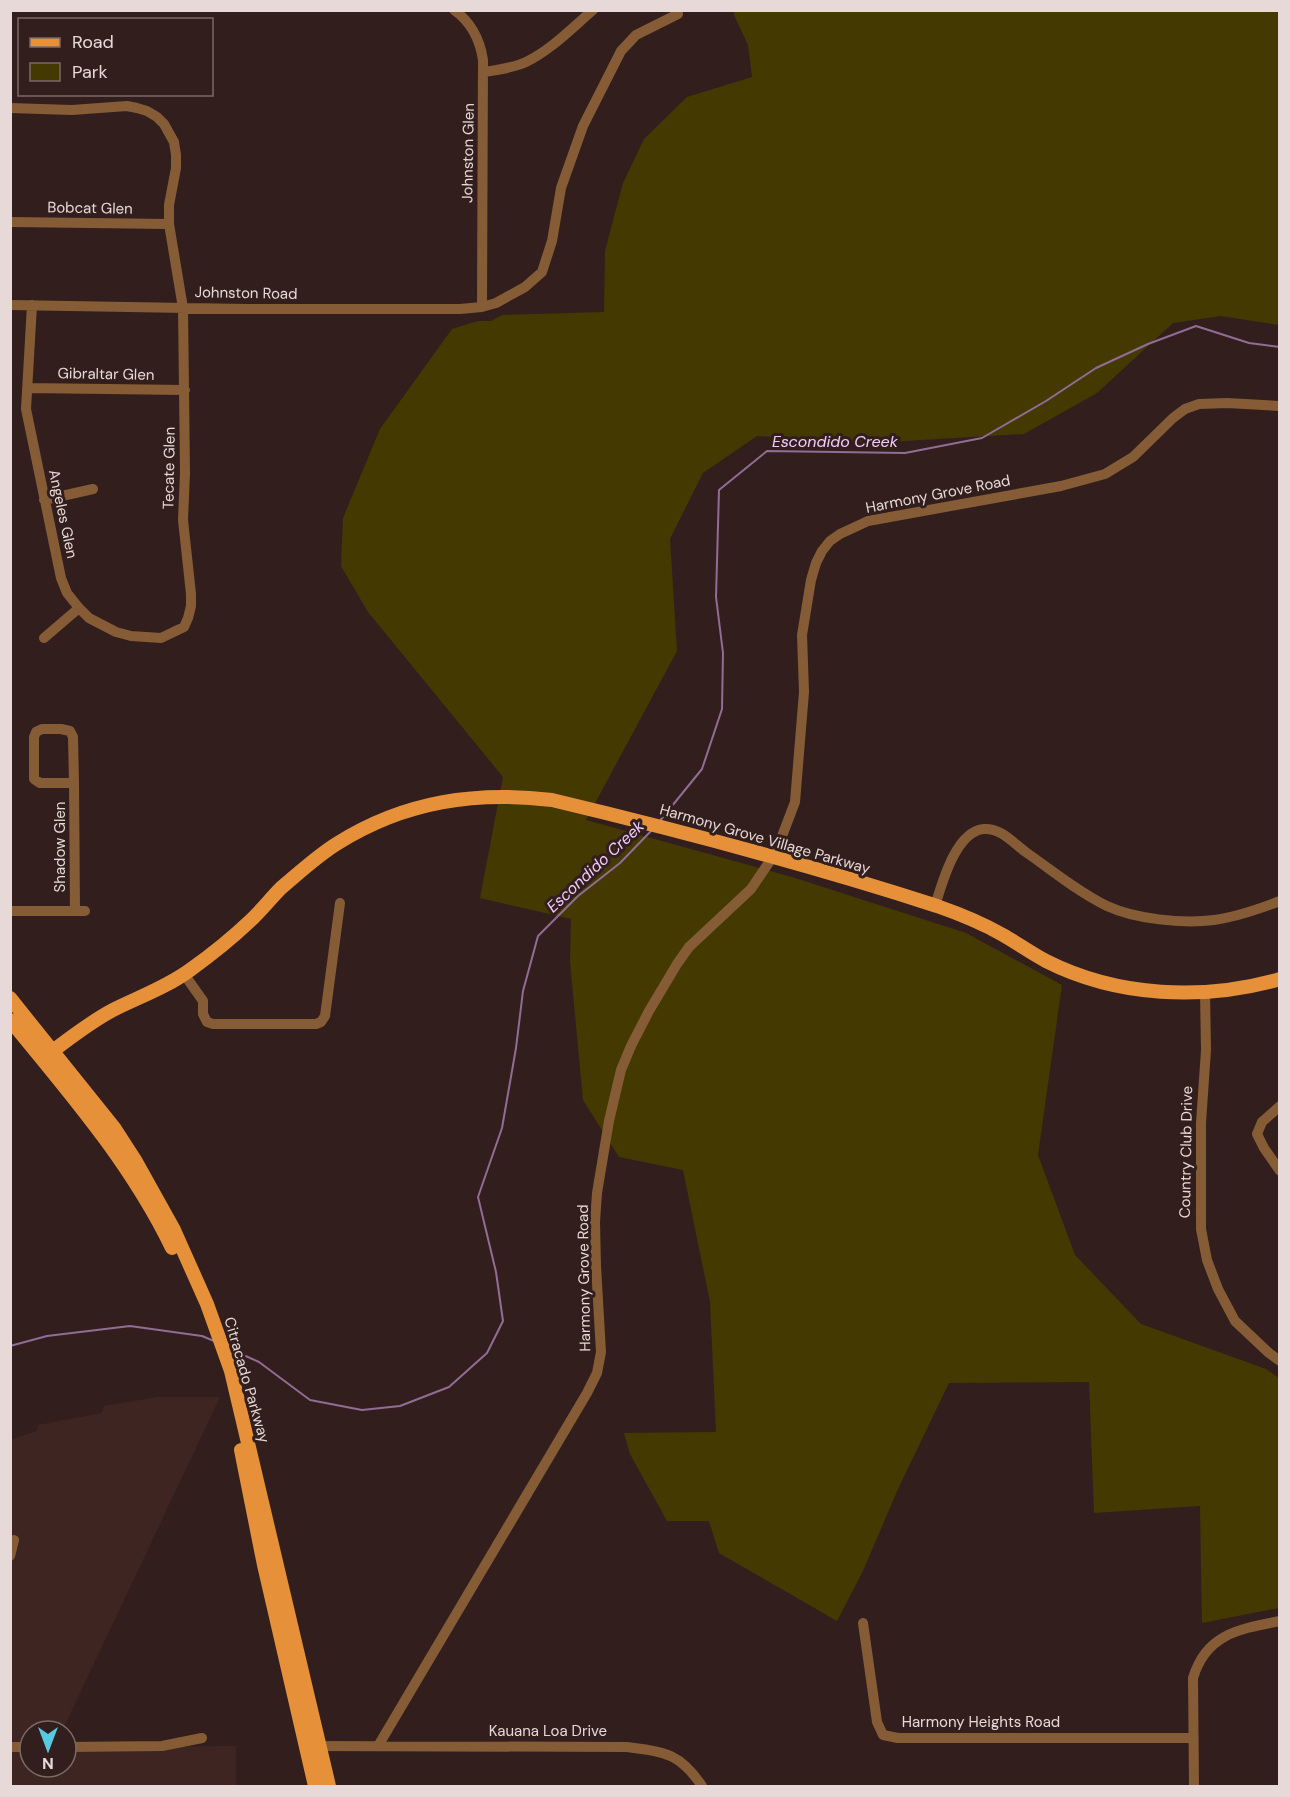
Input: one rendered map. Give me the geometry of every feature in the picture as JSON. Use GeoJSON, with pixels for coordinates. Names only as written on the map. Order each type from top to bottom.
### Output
{"type":"FeatureCollection","features":[{"type":"Feature","properties":{"kind":"main road","name":"Harmony Grove Village Parkway"},"geometry":{"type":"LineString","coordinates":[[48,1055],[94,1021],[184,974],[215,952],[251,921],[280,889],[338,843],[378,822],[409,810],[486,796],[552,800],[744,848],[935,906],[974,921],[1044,960],[1086,977],[1114,985],[1146,990],[1175,993],[1205,992]]}},
{"type":"Feature","properties":{"kind":"main road"},"geometry":{"type":"LineString","coordinates":[[1205,992],[1258,985],[1280,979]]}},
{"type":"Feature","properties":{"kind":"main road","name":"Citracado Parkway"},"geometry":{"type":"LineString","coordinates":[[10,998],[48,1055]]}},
{"type":"Feature","properties":{"kind":"main road","name":"Citracado Parkway"},"geometry":{"type":"LineString","coordinates":[[10,1020],[48,1055],[115,1129],[174,1230],[203,1317],[226,1372],[264,1566],[313,1746],[328,1786]]}},
{"type":"Feature","properties":{"kind":"main road","name":"Citracado Parkway"},"geometry":{"type":"LineString","coordinates":[[313,1746],[315,1786]]}},
{"type":"Feature","properties":{"kind":"street","name":"Johnston Glen"},"geometry":{"type":"LineString","coordinates":[[454,10],[467,22],[479,40],[482,50],[484,72],[482,307]]}},
{"type":"Feature","properties":{"kind":"street"},"geometry":{"type":"LineString","coordinates":[[484,72],[525,62],[548,48],[593,10]]}},
{"type":"Feature","properties":{"kind":"street","name":"Johnston Road"},"geometry":{"type":"LineString","coordinates":[[10,305],[460,309],[496,303],[525,287],[542,272],[552,241],[561,188],[583,126],[621,51],[636,35],[678,14]]}},
{"type":"Feature","properties":{"kind":"street","name":"Tecate Glen"},"geometry":{"type":"LineString","coordinates":[[10,108],[72,110],[127,106],[147,111],[157,117],[164,124],[174,142],[176,168],[169,205],[169,224],[183,308],[185,390],[183,520],[191,606],[189,618],[184,627]]}},
{"type":"Feature","properties":{"kind":"street","name":"Bobcat Glen"},"geometry":{"type":"LineString","coordinates":[[10,222],[169,224]]}},
{"type":"Feature","properties":{"kind":"street","name":"Angeles Glen"},"geometry":{"type":"LineString","coordinates":[[32,305],[26,409],[61,578],[67,593],[89,618],[104,627],[131,636],[161,639],[184,627]]}},
{"type":"Feature","properties":{"kind":"street","name":"Gibraltar Glen"},"geometry":{"type":"LineString","coordinates":[[27,388],[185,390]]}},
{"type":"Feature","properties":{"kind":"street","name":"Harmony Grove Road"},"geometry":{"type":"LineString","coordinates":[[378,1746],[597,1373],[601,1342],[595,1222],[597,1193],[614,1095],[631,1046],[669,975],[689,947],[744,897],[766,869],[795,802],[804,692],[802,635],[816,563],[822,551],[840,534],[868,521],[1061,486],[1105,474],[1133,457],[1185,409],[1199,404],[1280,406]]}},
{"type":"Feature","properties":{"kind":"street"},"geometry":{"type":"LineString","coordinates":[[44,500],[93,489]]}},
{"type":"Feature","properties":{"kind":"street"},"geometry":{"type":"LineString","coordinates":[[44,638],[79,608]]}},
{"type":"Feature","properties":{"kind":"street","name":"Shadow Glen"},"geometry":{"type":"LineString","coordinates":[[10,911],[80,910],[73,737],[70,731],[61,729],[42,729],[36,732],[34,779],[40,783],[74,783]]}},
{"type":"Feature","properties":{"kind":"street"},"geometry":{"type":"LineString","coordinates":[[935,906],[942,885],[962,843],[973,833],[983,829],[990,829],[1004,835],[1054,873],[1104,904],[1138,916],[1184,921],[1214,920],[1245,913],[1280,901]]}},
{"type":"Feature","properties":{"kind":"street"},"geometry":{"type":"LineString","coordinates":[[184,974],[203,1001],[203,1014],[207,1022],[213,1024],[316,1024],[321,1022],[326,1016],[340,903]]}},
{"type":"Feature","properties":{"kind":"street","name":"Country Club Drive"},"geometry":{"type":"LineString","coordinates":[[1205,992],[1206,1050],[1201,1123],[1201,1229],[1207,1260],[1218,1290],[1235,1322],[1280,1361]]}},
{"type":"Feature","properties":{"kind":"street"},"geometry":{"type":"LineString","coordinates":[[1280,1106],[1260,1125],[1257,1134],[1280,1171]]}},
{"type":"Feature","properties":{"kind":"street"},"geometry":{"type":"LineString","coordinates":[[10,1556],[14,1540]]}},
{"type":"Feature","properties":{"kind":"street"},"geometry":{"type":"LineString","coordinates":[[1194,1786],[1193,1678],[1198,1663],[1218,1640],[1240,1629],[1280,1621]]}},
{"type":"Feature","properties":{"kind":"street","name":"Harmony Heights Road"},"geometry":{"type":"LineString","coordinates":[[863,1623],[877,1722],[883,1735],[898,1738],[1193,1738]]}},
{"type":"Feature","properties":{"kind":"street"},"geometry":{"type":"LineString","coordinates":[[78,1747],[162,1746],[202,1738]]}},
{"type":"Feature","properties":{"kind":"street"},"geometry":{"type":"LineString","coordinates":[[313,1746],[378,1746]]}},
{"type":"Feature","properties":{"kind":"street","name":"Kauana Loa Drive"},"geometry":{"type":"LineString","coordinates":[[378,1746],[626,1747],[667,1753],[680,1760],[692,1771],[702,1786]]}},
{"type":"Feature","properties":{"kind":"shaded area"},"geometry":{"type":"Polygon","coordinates":[[[158,1397],[220,1397],[68,1719],[18,1719],[18,1779],[78,1779],[78,1747],[236,1746],[236,1786],[11,1786],[10,1440],[37,1431],[38,1425],[102,1413],[104,1406],[158,1397]]]}},
{"type":"Feature","properties":{"kind":"green space"},"geometry":{"type":"Polygon","coordinates":[[[733,11],[1279,11],[1279,325],[1221,316],[1173,323],[1097,393],[1024,434],[871,443],[757,436],[703,473],[670,539],[677,651],[586,820],[792,877],[966,933],[1062,985],[1038,1155],[1075,1255],[1141,1324],[1266,1369],[1279,1378],[1279,1608],[1202,1623],[1200,1506],[1094,1513],[1089,1382],[949,1383],[898,1489],[863,1571],[837,1621],[719,1553],[709,1521],[667,1521],[630,1454],[624,1433],[716,1432],[710,1302],[683,1170],[619,1157],[583,1100],[570,962],[571,919],[480,898],[503,777],[368,612],[341,566],[343,518],[380,429],[452,329],[478,321],[491,321],[502,315],[604,312],[605,251],[623,183],[644,139],[687,97],[752,77],[748,45],[733,11]]]}},
{"type":"Feature","properties":{"kind":"waterway","name":"Escondido Creek"},"geometry":{"type":"LineString","coordinates":[[659,822],[702,769],[722,709],[723,653],[716,597],[719,490],[767,451],[905,453],[982,438],[1046,401],[1096,368],[1148,344],[1196,326],[1249,343],[1280,347]]}},
{"type":"Feature","properties":{"kind":"waterway","name":"Escondido Creek"},"geometry":{"type":"LineString","coordinates":[[230,1349],[259,1362],[310,1400],[362,1410],[400,1406],[449,1387],[487,1353],[503,1321],[496,1272],[478,1197],[502,1128],[523,991],[538,936],[578,896],[620,863],[651,831]]}},
{"type":"Feature","properties":{"kind":"waterway","name":"Escondido Creek"},"geometry":{"type":"LineString","coordinates":[[10,1346],[47,1336],[130,1326],[202,1336],[214,1341]]}}]}
